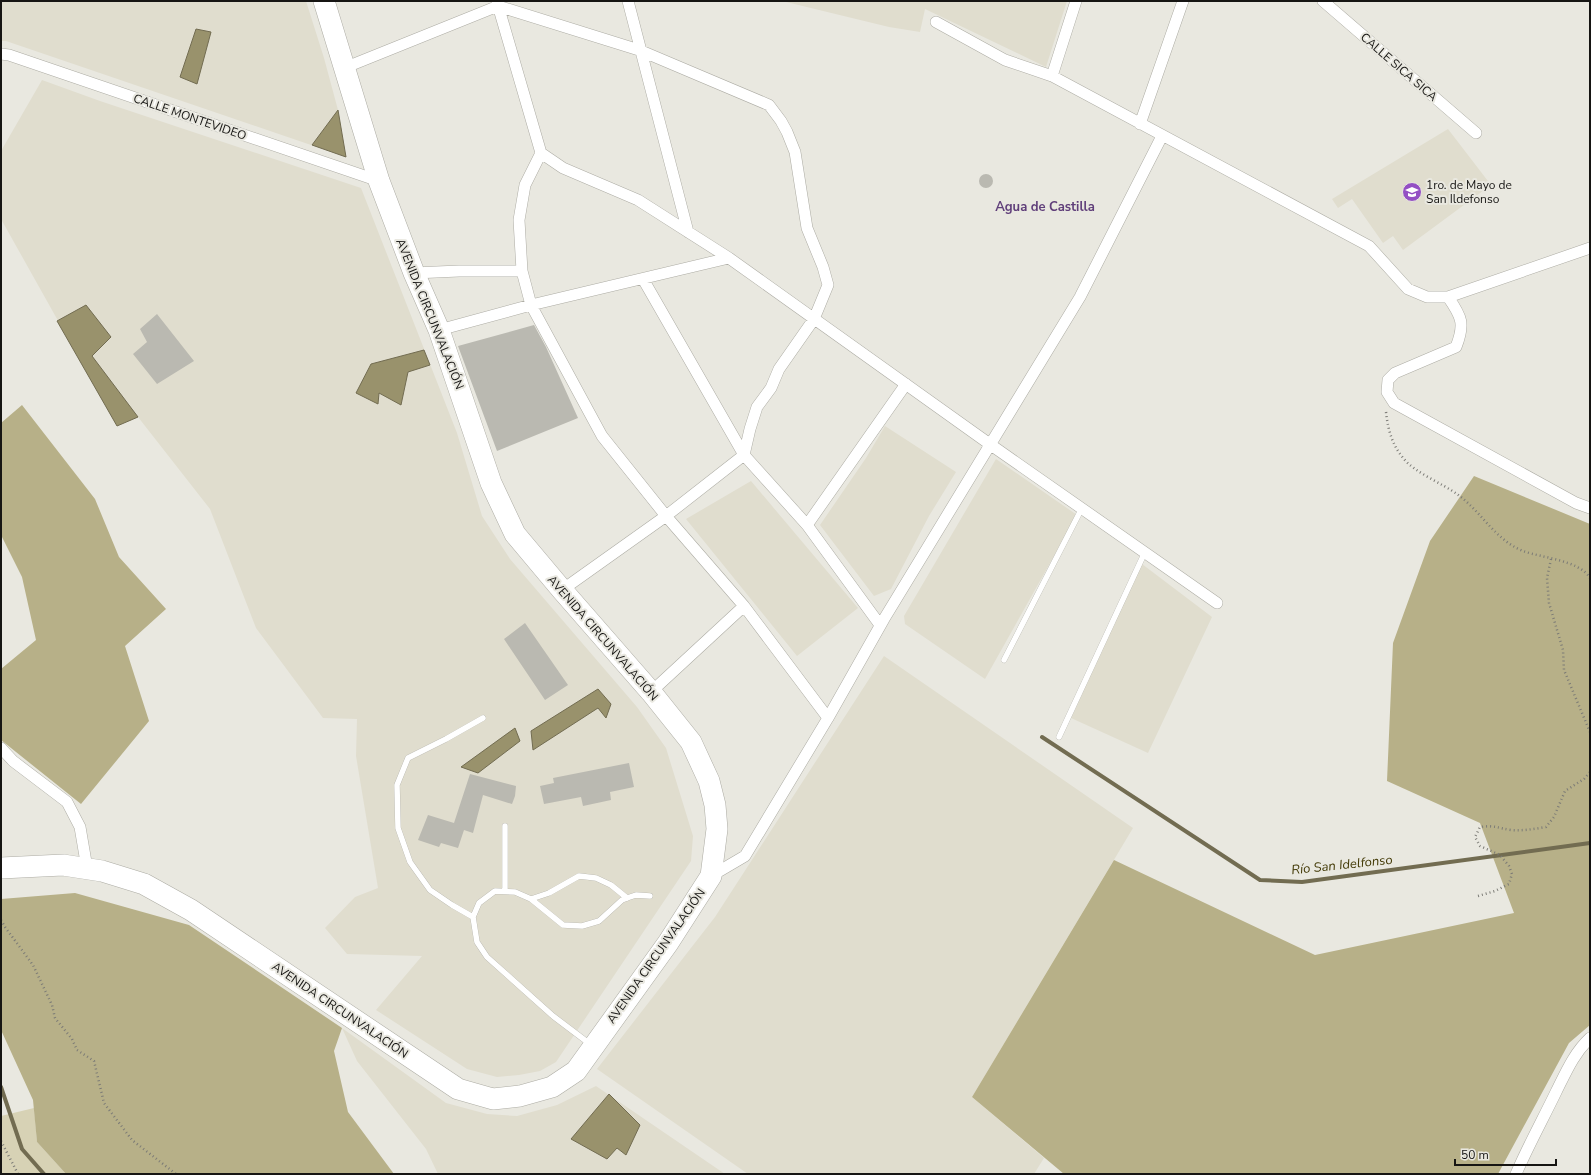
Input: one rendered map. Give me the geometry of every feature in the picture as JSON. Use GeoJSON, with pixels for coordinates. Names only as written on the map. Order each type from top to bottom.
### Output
{"type":"FeatureCollection","features":[{"type":"Feature","properties":{"kind":"highway","name":"AVENIDA CIRCUNVALACIÓN"},"geometry":{"type":"LineString","coordinates":[[1,868],[63,865],[102,871],[144,884],[191,910],[458,1089],[493,1099],[520,1096],[552,1087],[576,1071],[668,943],[711,876],[716,829],[715,805],[709,781],[691,742],[651,692],[515,534],[491,483],[439,330],[414,274],[379,181],[324,1]]}},
{"type":"Feature","properties":{"kind":"street"},"geometry":{"type":"LineString","coordinates":[[628,1],[639,50],[688,232]]}},
{"type":"Feature","properties":{"kind":"street"},"geometry":{"type":"LineString","coordinates":[[1052,76],[1076,1]]}},
{"type":"Feature","properties":{"kind":"street"},"geometry":{"type":"LineString","coordinates":[[1140,124],[1183,1]]}},
{"type":"Feature","properties":{"kind":"street","name":"CALLE SICA SICA"},"geometry":{"type":"LineString","coordinates":[[1323,1],[1476,133]]}},
{"type":"Feature","properties":{"kind":"street"},"geometry":{"type":"LineString","coordinates":[[497,4],[541,153],[563,168],[638,200],[729,258],[1217,602]]}},
{"type":"Feature","properties":{"kind":"street"},"geometry":{"type":"LineString","coordinates":[[344,68],[497,4],[639,50],[769,105],[787,132],[794,152],[807,228],[823,267],[828,285],[814,319],[779,369],[771,388],[757,407],[744,456],[666,516],[562,590]]}},
{"type":"Feature","properties":{"kind":"street"},"geometry":{"type":"LineString","coordinates":[[936,22],[1005,60],[1052,76],[1369,246],[1408,288],[1427,297],[1448,298],[1590,248]]}},
{"type":"Feature","properties":{"kind":"street","name":"CALLE MONTEVIDEO"},"geometry":{"type":"LineString","coordinates":[[1,54],[8,55],[379,181]]}},
{"type":"Feature","properties":{"kind":"street"},"geometry":{"type":"LineString","coordinates":[[711,876],[745,856],[828,718],[880,625],[1080,298],[1162,136]]}},
{"type":"Feature","properties":{"kind":"street"},"geometry":{"type":"LineString","coordinates":[[541,153],[525,185],[519,220],[522,271],[531,305],[602,436],[666,516],[744,606],[828,718]]}},
{"type":"Feature","properties":{"kind":"street"},"geometry":{"type":"LineString","coordinates":[[439,330],[531,305],[729,258]]}},
{"type":"Feature","properties":{"kind":"street"},"geometry":{"type":"LineString","coordinates":[[414,274],[459,271],[522,271]]}},
{"type":"Feature","properties":{"kind":"street"},"geometry":{"type":"LineString","coordinates":[[643,279],[744,456],[807,525],[880,625]]}},
{"type":"Feature","properties":{"kind":"street"},"geometry":{"type":"LineString","coordinates":[[1448,298],[1460,314],[1462,333],[1456,348],[1396,373],[1388,380],[1387,392],[1394,403],[1409,413],[1576,504],[1590,508]]}},
{"type":"Feature","properties":{"kind":"street"},"geometry":{"type":"LineString","coordinates":[[807,525],[906,384]]}},
{"type":"Feature","properties":{"kind":"street"},"geometry":{"type":"LineString","coordinates":[[651,692],[744,606]]}},
{"type":"Feature","properties":{"kind":"street"},"geometry":{"type":"LineString","coordinates":[[1,748],[13,761],[67,802],[80,827],[87,868]]}},
{"type":"Feature","properties":{"kind":"street"},"geometry":{"type":"LineString","coordinates":[[1516,1174],[1568,1067],[1580,1047],[1590,1038]]}},
{"type":"Feature","properties":{"kind":"lane"},"geometry":{"type":"LineString","coordinates":[[1004,660],[1082,508]]}},
{"type":"Feature","properties":{"kind":"lane"},"geometry":{"type":"LineString","coordinates":[[1059,737],[1145,552]]}},
{"type":"Feature","properties":{"kind":"lane"},"geometry":{"type":"LineString","coordinates":[[473,917],[430,890],[410,862],[398,828],[397,784],[408,758],[446,740],[483,718]]}},
{"type":"Feature","properties":{"kind":"lane"},"geometry":{"type":"LineString","coordinates":[[505,826],[505,891]]}},
{"type":"Feature","properties":{"kind":"lane"},"geometry":{"type":"LineString","coordinates":[[531,899],[549,893],[579,876],[596,878],[610,885],[627,898]]}},
{"type":"Feature","properties":{"kind":"lane"},"geometry":{"type":"LineString","coordinates":[[593,1047],[553,1016],[487,957],[477,942],[473,917],[479,903],[495,891],[515,892],[531,899],[563,925],[582,926],[600,921],[617,904],[627,898],[636,895],[650,896]]}},
{"type":"Feature","properties":{"kind":"path"},"geometry":{"type":"LineString","coordinates":[[1387,392],[1386,408],[1388,428],[1394,447],[1405,461],[1458,494],[1475,509],[1508,544],[1524,551],[1576,566],[1590,578]]}},
{"type":"Feature","properties":{"kind":"path"},"geometry":{"type":"LineString","coordinates":[[1551,559],[1547,578],[1549,603],[1563,650],[1564,670],[1590,732]]}},
{"type":"Feature","properties":{"kind":"path"},"geometry":{"type":"LineString","coordinates":[[1478,896],[1495,891],[1509,884],[1512,874],[1509,866],[1500,855],[1480,846],[1475,836],[1480,827],[1492,826],[1510,830],[1531,830],[1546,827],[1554,817],[1565,792],[1584,779],[1590,772]]}},
{"type":"Feature","properties":{"kind":"path"},"geometry":{"type":"LineString","coordinates":[[1,920],[33,964],[52,1005],[56,1018],[72,1039],[77,1050],[94,1061],[104,1103],[132,1140],[176,1174]]}},
{"type":"Feature","properties":{"kind":"path"},"geometry":{"type":"LineString","coordinates":[[1,1141],[18,1174]]}},
{"type":"Feature","properties":{"kind":"shaded area"},"geometry":{"type":"Polygon","coordinates":[[[1,1],[306,1],[324,58],[338,110],[346,157],[6,41],[1,41],[1,1]]]}},
{"type":"Feature","properties":{"kind":"shaded area"},"geometry":{"type":"Polygon","coordinates":[[[782,1],[1067,1],[1046,67],[925,9],[920,32],[889,27],[782,1]]]}},
{"type":"Feature","properties":{"kind":"shaded area"},"geometry":{"type":"Polygon","coordinates":[[[196,29],[211,32],[197,84],[180,77],[196,29]]]}},
{"type":"Feature","properties":{"kind":"shaded area"},"geometry":{"type":"Polygon","coordinates":[[[42,80],[100,101],[361,188],[457,433],[482,516],[510,559],[637,707],[666,748],[693,836],[691,861],[556,1062],[540,1071],[497,1077],[467,1069],[376,1010],[422,956],[347,954],[325,928],[355,897],[378,888],[356,756],[357,719],[323,718],[256,628],[210,509],[138,417],[117,426],[1,219],[1,151],[42,80]]]}},
{"type":"Feature","properties":{"kind":"shaded area"},"geometry":{"type":"Polygon","coordinates":[[[338,110],[346,157],[312,145],[338,110]]]}},
{"type":"Feature","properties":{"kind":"shaded area","name":"1ro. de Mayo de San Ildefonso"},"geometry":{"type":"Polygon","coordinates":[[[1448,129],[1491,185],[1403,250],[1393,236],[1383,243],[1352,199],[1338,208],[1332,199],[1448,129]]]}},
{"type":"Feature","properties":{"kind":"shaded area"},"geometry":{"type":"Polygon","coordinates":[[[86,305],[111,337],[92,356],[138,417],[117,426],[57,321],[86,305]]]}},
{"type":"Feature","properties":{"kind":"shaded area"},"geometry":{"type":"Polygon","coordinates":[[[424,350],[430,365],[408,372],[401,405],[379,393],[378,404],[356,393],[371,364],[424,350]]]}},
{"type":"Feature","properties":{"kind":"shaded area"},"geometry":{"type":"Polygon","coordinates":[[[22,405],[95,499],[119,557],[166,609],[125,646],[149,721],[81,804],[1,740],[1,669],[36,640],[22,577],[1,535],[1,423],[22,405]]]}},
{"type":"Feature","properties":{"kind":"shaded area"},"geometry":{"type":"Polygon","coordinates":[[[885,426],[956,472],[929,516],[891,589],[874,596],[820,525],[866,458],[885,426]]]}},
{"type":"Feature","properties":{"kind":"shaded area"},"geometry":{"type":"Polygon","coordinates":[[[996,459],[1077,515],[985,679],[905,624],[904,616],[996,459]]]}},
{"type":"Feature","properties":{"kind":"shaded area"},"geometry":{"type":"Polygon","coordinates":[[[1474,476],[1590,524],[1590,1025],[1569,1043],[1498,1174],[1064,1174],[972,1097],[1114,860],[1315,955],[1514,913],[1480,823],[1387,781],[1393,643],[1430,541],[1474,476]]]}},
{"type":"Feature","properties":{"kind":"shaded area"},"geometry":{"type":"Polygon","coordinates":[[[751,481],[858,608],[797,656],[686,519],[751,481]]]}},
{"type":"Feature","properties":{"kind":"shaded area"},"geometry":{"type":"Polygon","coordinates":[[[1142,564],[1212,617],[1148,753],[1071,718],[1142,564]]]}},
{"type":"Feature","properties":{"kind":"shaded area"},"geometry":{"type":"Polygon","coordinates":[[[884,656],[1133,828],[972,1097],[1044,1158],[1034,1174],[748,1174],[597,1069],[715,917],[884,656]]]}},
{"type":"Feature","properties":{"kind":"shaded area"},"geometry":{"type":"Polygon","coordinates":[[[598,689],[611,704],[606,718],[598,708],[533,750],[531,731],[598,689]]]}},
{"type":"Feature","properties":{"kind":"shaded area"},"geometry":{"type":"Polygon","coordinates":[[[515,728],[520,741],[478,773],[461,767],[515,728]]]}},
{"type":"Feature","properties":{"kind":"shaded area"},"geometry":{"type":"Polygon","coordinates":[[[75,893],[189,925],[342,1028],[334,1051],[348,1112],[394,1174],[66,1174],[37,1142],[33,1100],[1,1030],[1,899],[75,893]]]}},
{"type":"Feature","properties":{"kind":"shaded area"},"geometry":{"type":"Polygon","coordinates":[[[342,1028],[446,1103],[487,1114],[517,1116],[557,1105],[596,1086],[725,1174],[438,1174],[426,1149],[357,1061],[342,1028]]]}},
{"type":"Feature","properties":{"kind":"shaded area"},"geometry":{"type":"Polygon","coordinates":[[[609,1094],[640,1125],[626,1155],[617,1148],[607,1159],[571,1139],[609,1094]]]}},
{"type":"Feature","properties":{"kind":"shaded area"},"geometry":{"type":"Polygon","coordinates":[[[34,1108],[37,1142],[66,1174],[1,1174],[1,1116],[34,1108]]]}},
{"type":"Feature","properties":{"kind":"building"},"geometry":{"type":"Polygon","coordinates":[[[983,174],[989,174],[993,178],[993,184],[989,188],[983,188],[979,184],[979,178],[983,174]]]}},
{"type":"Feature","properties":{"kind":"building"},"geometry":{"type":"Polygon","coordinates":[[[157,314],[194,361],[157,384],[133,354],[147,342],[140,329],[157,314]]]}},
{"type":"Feature","properties":{"kind":"building"},"geometry":{"type":"Polygon","coordinates":[[[534,325],[546,347],[578,418],[497,451],[458,346],[534,325]]]}},
{"type":"Feature","properties":{"kind":"building"},"geometry":{"type":"Polygon","coordinates":[[[525,623],[568,685],[545,700],[504,639],[525,623]]]}},
{"type":"Feature","properties":{"kind":"building"},"geometry":{"type":"Polygon","coordinates":[[[629,763],[634,787],[610,792],[611,800],[583,806],[581,797],[544,804],[540,786],[554,783],[553,778],[629,763]]]}},
{"type":"Feature","properties":{"kind":"building"},"geometry":{"type":"Polygon","coordinates":[[[470,774],[516,786],[512,804],[483,795],[473,833],[464,830],[458,848],[441,843],[439,847],[418,840],[428,815],[454,823],[470,774]]]}},
{"type":"Feature","properties":{"kind":"waterway","name":"Río San Idelfonso"},"geometry":{"type":"LineString","coordinates":[[1042,737],[1260,880],[1302,882],[1590,843]]}},
{"type":"Feature","properties":{"kind":"waterway"},"geometry":{"type":"LineString","coordinates":[[1,1087],[22,1149],[44,1174]]}},
{"type":"Feature","properties":{"kind":"place","name":"1ro. de Mayo de San Ildefonso"},"geometry":{"type":"Point","coordinates":[1412,192]}},
{"type":"Feature","properties":{"kind":"district","name":"Agua de Castilla"},"geometry":{"type":"Point","coordinates":[1045,207]}}]}
